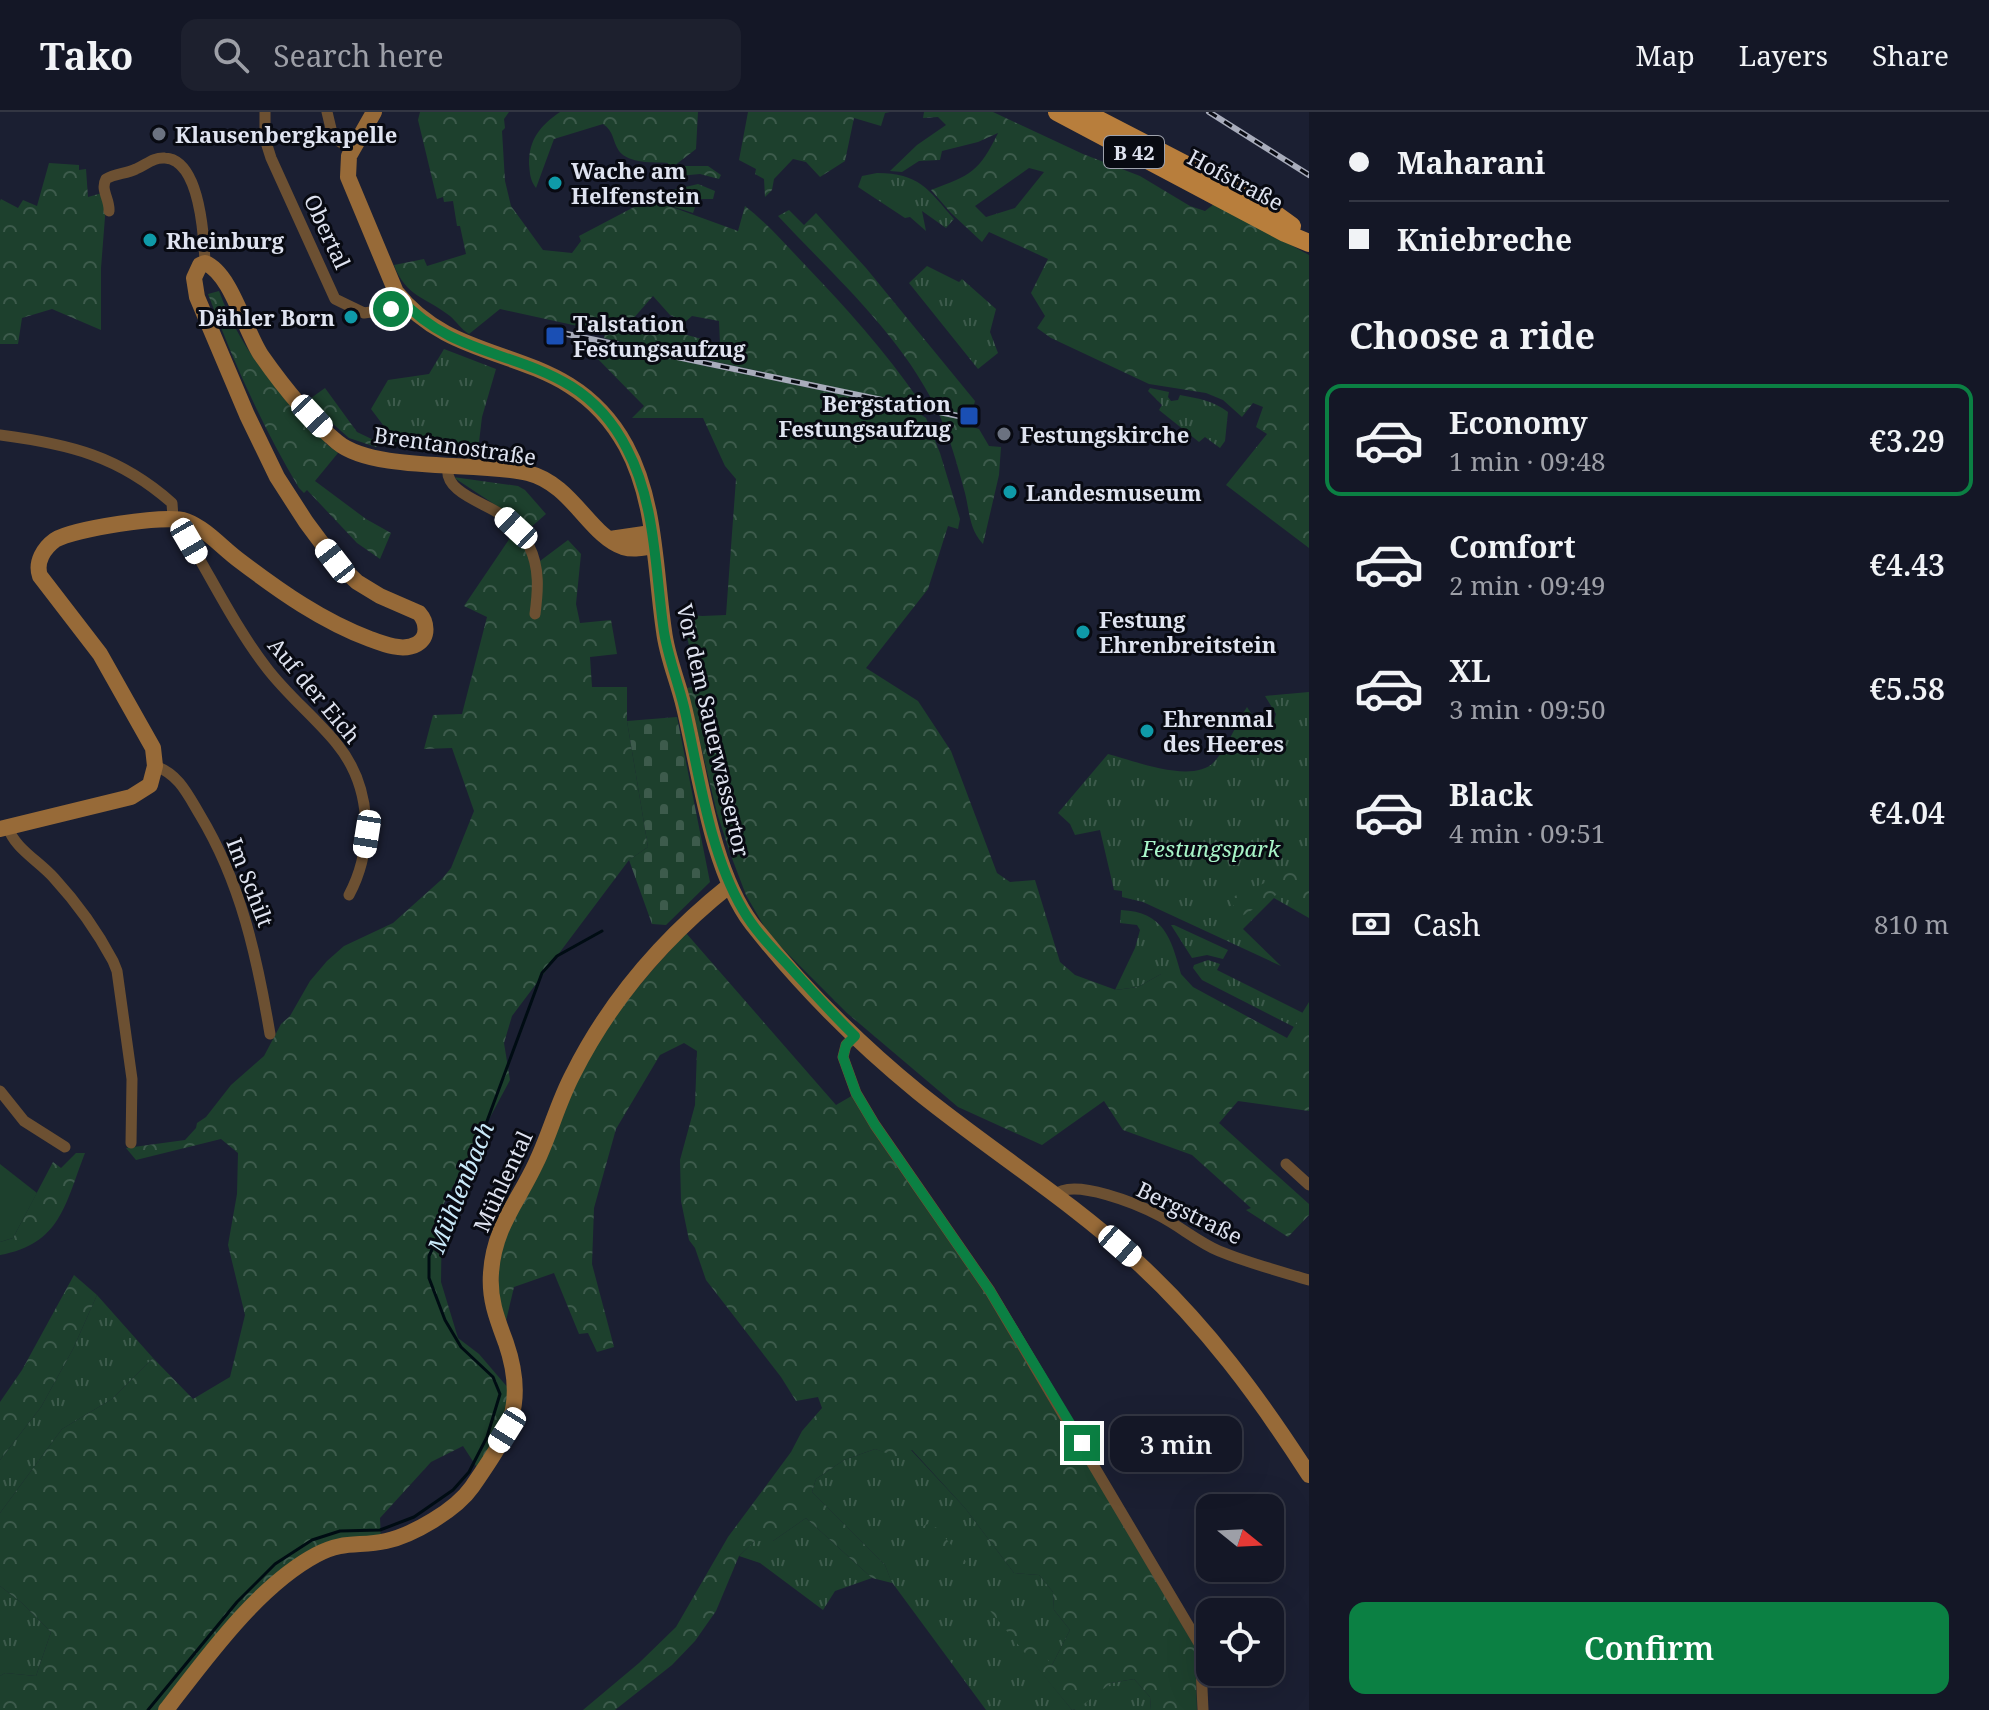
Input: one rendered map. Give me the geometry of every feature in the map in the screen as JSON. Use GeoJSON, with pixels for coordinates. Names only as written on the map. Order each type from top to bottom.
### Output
{"type":"FeatureCollection","features":[{"type":"Feature","properties":{"kind":"main road","name":"Hofstraße"},"geometry":{"type":"LineString","coordinates":[[1057,112],[1285,233],[1309,241]]}},
{"type":"Feature","properties":{"kind":"main road","name":"Hofstraße"},"geometry":{"type":"LineString","coordinates":[[1084,112],[1260,203],[1309,241]]}},
{"type":"Feature","properties":{"kind":"street","name":"Obertal"},"geometry":{"type":"LineString","coordinates":[[265,112],[265,143],[335,299],[364,313],[391,309],[401,299]]}},
{"type":"Feature","properties":{"kind":"street"},"geometry":{"type":"LineString","coordinates":[[327,112],[333,137],[350,156],[374,112]]}},
{"type":"Feature","properties":{"kind":"street","name":"Obertal"},"geometry":{"type":"LineString","coordinates":[[350,156],[348,177],[391,284],[401,299],[437,329]]}},
{"type":"Feature","properties":{"kind":"street"},"geometry":{"type":"LineString","coordinates":[[109,211],[103,187],[106,179],[159,158],[174,160],[192,177],[205,263],[200,265],[194,278],[197,297],[277,477],[335,561],[368,590],[419,613],[424,619],[424,636],[420,643],[412,646],[394,646],[340,626],[305,608],[204,531],[180,520],[146,520],[61,537],[47,546],[41,555],[38,571],[43,582],[110,670],[153,748],[155,766],[150,785],[139,794],[4,828],[42,864],[73,900],[113,961],[132,1079],[131,1143]]}},
{"type":"Feature","properties":{"kind":"street","name":"Brentanostraße"},"geometry":{"type":"LineString","coordinates":[[205,263],[221,276],[259,352],[285,387],[348,450],[372,457],[518,472],[538,477],[571,499],[610,539],[626,548],[652,540]]}},
{"type":"Feature","properties":{"kind":"street","name":"Vor dem Sauerwassertor"},"geometry":{"type":"LineString","coordinates":[[437,329],[570,384],[591,399],[610,421],[628,450],[639,479],[652,540],[665,642],[683,702],[714,834],[730,885],[743,911],[761,935],[855,1036],[951,1117],[1106,1235],[1186,1310],[1243,1377],[1309,1475]]}},
{"type":"Feature","properties":{"kind":"street","name":"Auf der Eich"},"geometry":{"type":"LineString","coordinates":[[0,435],[70,447],[128,469],[172,503],[189,541],[255,653],[338,745],[355,773],[362,793],[367,834],[360,870],[349,895]]}},
{"type":"Feature","properties":{"kind":"street"},"geometry":{"type":"LineString","coordinates":[[448,466],[448,479],[454,486],[502,515],[529,545],[536,565],[538,589],[535,614]]}},
{"type":"Feature","properties":{"kind":"street","name":"Im Schilt"},"geometry":{"type":"LineString","coordinates":[[155,766],[172,774],[186,791],[233,881],[257,961],[270,1034]]}},
{"type":"Feature","properties":{"kind":"street","name":"Mühlental"},"geometry":{"type":"LineString","coordinates":[[166,1710],[250,1608],[295,1568],[342,1544],[384,1542],[398,1538],[454,1507],[471,1488],[511,1424],[515,1410],[513,1370],[493,1311],[491,1292],[492,1261],[503,1220],[535,1167],[573,1074],[601,1027],[654,957],[730,885]]}},
{"type":"Feature","properties":{"kind":"street"},"geometry":{"type":"LineString","coordinates":[[855,1036],[846,1045],[843,1057],[862,1104],[990,1291],[1200,1645],[1203,1710]]}},
{"type":"Feature","properties":{"kind":"street"},"geometry":{"type":"LineString","coordinates":[[0,1091],[24,1121],[65,1147]]}},
{"type":"Feature","properties":{"kind":"street"},"geometry":{"type":"LineString","coordinates":[[1286,1164],[1309,1185]]}},
{"type":"Feature","properties":{"kind":"street","name":"Bergstraße"},"geometry":{"type":"LineString","coordinates":[[1055,1195],[1063,1189],[1075,1188],[1124,1201],[1161,1217],[1221,1252],[1309,1280]]}},
{"type":"Feature","properties":{"kind":"green space"},"geometry":{"type":"Polygon","coordinates":[[[420,112],[509,112],[502,131],[505,181],[511,206],[543,250],[572,253],[581,241],[579,236],[636,206],[658,202],[738,231],[745,206],[777,235],[865,331],[918,399],[916,405],[604,338],[605,332],[500,309],[469,334],[450,316],[404,284],[394,265],[424,259],[427,266],[466,254],[453,201],[444,202],[443,197],[437,199],[418,120],[420,112]],[[653,296],[632,320],[720,344],[719,321],[692,316],[685,322],[670,315],[653,296]]]}},
{"type":"Feature","properties":{"kind":"green space"},"geometry":{"type":"Polygon","coordinates":[[[560,112],[698,112],[696,149],[674,166],[708,166],[721,175],[719,179],[700,174],[667,177],[668,163],[642,162],[623,155],[603,124],[554,139],[536,188],[531,180],[529,164],[531,147],[541,128],[560,112]]]}},
{"type":"Feature","properties":{"kind":"green space"},"geometry":{"type":"Polygon","coordinates":[[[748,112],[890,112],[885,113],[881,126],[854,118],[845,161],[820,177],[806,162],[793,159],[774,179],[772,190],[765,197],[764,179],[755,174],[756,169],[739,160],[748,112]]]}},
{"type":"Feature","properties":{"kind":"green space"},"geometry":{"type":"Polygon","coordinates":[[[924,112],[993,112],[1083,154],[1140,176],[1190,206],[1205,211],[1214,204],[1224,208],[1309,255],[1309,548],[1226,485],[1267,434],[1256,427],[1263,407],[1253,403],[1242,417],[1223,400],[1206,393],[1149,384],[1051,338],[1037,328],[1045,316],[1031,293],[1048,259],[989,232],[982,242],[931,190],[965,176],[979,164],[998,133],[978,142],[942,151],[940,160],[919,161],[902,172],[890,171],[917,145],[946,125],[938,117],[923,118],[924,112]],[[1029,168],[975,206],[986,217],[1015,208],[1044,172],[1029,168]]]}},
{"type":"Feature","properties":{"kind":"green space"},"geometry":{"type":"Polygon","coordinates":[[[49,163],[79,165],[79,170],[86,169],[88,197],[102,193],[106,204],[101,268],[101,330],[52,309],[22,318],[18,344],[0,344],[0,201],[18,208],[23,200],[37,206],[49,163]]]}},
{"type":"Feature","properties":{"kind":"green space"},"geometry":{"type":"Polygon","coordinates":[[[877,173],[903,176],[922,185],[954,219],[946,228],[922,211],[926,231],[910,217],[905,218],[858,187],[862,176],[877,173]]]}},
{"type":"Feature","properties":{"kind":"green space"},"geometry":{"type":"Polygon","coordinates":[[[698,184],[715,191],[713,199],[698,199],[693,213],[665,204],[669,191],[698,184]]]}},
{"type":"Feature","properties":{"kind":"green space"},"geometry":{"type":"Polygon","coordinates":[[[789,210],[804,225],[816,213],[866,268],[975,401],[972,412],[963,410],[960,423],[979,429],[989,446],[1001,447],[999,475],[983,544],[972,527],[959,471],[944,427],[920,379],[864,306],[778,216],[789,210]]]}},
{"type":"Feature","properties":{"kind":"green space"},"geometry":{"type":"Polygon","coordinates":[[[927,266],[959,282],[962,279],[996,309],[990,332],[998,353],[978,369],[909,283],[927,266]]]}},
{"type":"Feature","properties":{"kind":"green space"},"geometry":{"type":"Polygon","coordinates":[[[219,291],[239,334],[264,372],[325,443],[338,453],[315,481],[366,519],[391,533],[380,559],[357,543],[307,490],[304,493],[285,465],[208,294],[219,291]]]}},
{"type":"Feature","properties":{"kind":"green space"},"geometry":{"type":"Polygon","coordinates":[[[574,338],[914,410],[926,418],[960,519],[958,529],[948,526],[928,589],[866,668],[918,701],[951,751],[997,873],[1010,882],[1035,880],[1060,962],[1075,975],[1116,990],[1138,987],[1161,974],[1181,974],[1193,987],[1287,1038],[1309,1002],[1309,1111],[1238,1101],[1219,1123],[1309,1204],[1309,1215],[1288,1237],[1246,1210],[1251,1208],[1192,1155],[1123,1130],[1104,1101],[1042,1145],[958,1107],[847,1013],[769,935],[746,895],[730,853],[717,813],[687,688],[698,686],[682,614],[726,615],[736,479],[725,466],[703,418],[632,418],[644,406],[595,356],[576,344],[574,338]]]}},
{"type":"Feature","properties":{"kind":"green space"},"geometry":{"type":"Polygon","coordinates":[[[444,349],[496,369],[482,417],[477,459],[398,445],[371,409],[388,380],[429,374],[444,349]]]}},
{"type":"Feature","properties":{"kind":"green space"},"geometry":{"type":"Polygon","coordinates":[[[325,388],[357,432],[380,443],[376,447],[349,438],[307,401],[325,388]]]}},
{"type":"Feature","properties":{"kind":"green space"},"geometry":{"type":"Polygon","coordinates":[[[1150,388],[1169,392],[1171,401],[1178,400],[1180,395],[1186,396],[1228,412],[1225,441],[1220,448],[1205,437],[1199,442],[1159,410],[1162,405],[1148,391],[1150,388]]]}},
{"type":"Feature","properties":{"kind":"green space"},"geometry":{"type":"Polygon","coordinates":[[[453,477],[518,486],[525,490],[546,514],[530,528],[531,543],[506,512],[453,477]]]}},
{"type":"Feature","properties":{"kind":"green space"},"geometry":{"type":"Polygon","coordinates":[[[514,532],[540,561],[568,540],[581,554],[576,604],[580,623],[611,620],[617,654],[590,657],[592,687],[627,687],[627,721],[648,847],[629,860],[512,1016],[504,1043],[510,1080],[442,1207],[441,1282],[458,1338],[479,1354],[509,1389],[509,1413],[478,1469],[463,1446],[431,1462],[380,1518],[381,1539],[309,1553],[162,1710],[0,1710],[0,1676],[5,1673],[36,1676],[51,1632],[0,1586],[0,1513],[62,1429],[112,1399],[153,1358],[193,1399],[230,1377],[245,1315],[228,1245],[237,1194],[238,1153],[221,1139],[136,1160],[126,1148],[185,1140],[231,1085],[264,1056],[281,1024],[290,1016],[310,981],[327,961],[344,946],[393,923],[451,868],[474,811],[452,748],[424,749],[433,715],[462,714],[487,617],[464,606],[514,532]]]}},
{"type":"Feature","properties":{"kind":"green space","name":"Festungspark"},"geometry":{"type":"Polygon","coordinates":[[[1309,692],[1309,918],[1274,898],[1243,929],[1281,966],[1143,902],[1122,897],[1122,891],[1114,890],[1100,830],[1075,835],[1070,824],[1058,813],[1108,754],[1164,769],[1193,771],[1205,768],[1220,755],[1247,707],[1258,724],[1272,728],[1276,714],[1265,696],[1309,692]]]}},
{"type":"Feature","properties":{"kind":"green space"},"geometry":{"type":"Polygon","coordinates":[[[677,717],[710,882],[666,925],[652,924],[629,860],[648,847],[627,721],[677,717]]]}},
{"type":"Feature","properties":{"kind":"green space"},"geometry":{"type":"Polygon","coordinates":[[[1297,869],[1309,869],[1309,908],[1281,892],[1242,916],[1228,899],[1297,869]]]}},
{"type":"Feature","properties":{"kind":"green space"},"geometry":{"type":"Polygon","coordinates":[[[1121,910],[1147,916],[1163,929],[1181,974],[1161,974],[1138,987],[1115,990],[1140,930],[1137,925],[1120,923],[1121,910]]]}},
{"type":"Feature","properties":{"kind":"green space"},"geometry":{"type":"Polygon","coordinates":[[[1171,925],[1228,950],[1223,959],[1207,955],[1192,958],[1171,925]]]}},
{"type":"Feature","properties":{"kind":"green space"},"geometry":{"type":"Polygon","coordinates":[[[686,933],[836,1105],[855,1094],[988,1296],[1195,1647],[1197,1710],[1151,1710],[1150,1697],[1134,1679],[1111,1683],[1078,1709],[1072,1710],[921,1527],[927,1524],[937,1528],[1052,1665],[1070,1630],[1054,1610],[1053,1592],[1039,1575],[1014,1573],[965,1508],[912,1450],[897,1457],[875,1449],[844,1460],[816,1479],[812,1492],[885,1565],[892,1583],[872,1578],[806,1518],[773,1541],[755,1541],[739,1556],[716,1611],[695,1641],[672,1665],[615,1710],[583,1710],[676,1627],[728,1537],[791,1452],[802,1431],[822,1408],[818,1397],[796,1401],[706,1280],[689,1240],[681,1201],[680,1160],[695,1105],[697,1051],[684,1043],[660,1055],[616,1129],[594,1208],[592,1264],[614,1347],[597,1352],[588,1333],[579,1334],[554,1273],[514,1287],[505,1325],[498,1280],[500,1259],[512,1218],[585,1063],[619,1011],[686,933]]]}},
{"type":"Feature","properties":{"kind":"green space"},"geometry":{"type":"Polygon","coordinates":[[[1208,960],[1220,964],[1217,970],[1303,1013],[1294,1027],[1202,980],[1193,968],[1208,960]]]}},
{"type":"Feature","properties":{"kind":"green space"},"geometry":{"type":"Polygon","coordinates":[[[76,1153],[85,1153],[58,1219],[36,1242],[0,1255],[0,1242],[13,1238],[53,1162],[61,1168],[76,1153]]]}},
{"type":"Feature","properties":{"kind":"green space"},"geometry":{"type":"Polygon","coordinates":[[[0,1164],[37,1193],[13,1238],[0,1242],[0,1164]]]}},
{"type":"Feature","properties":{"kind":"green space"},"geometry":{"type":"Polygon","coordinates":[[[74,1275],[97,1295],[73,1349],[41,1407],[0,1460],[0,1402],[22,1370],[74,1275]]]}},
{"type":"Feature","properties":{"kind":"green space"},"geometry":{"type":"Polygon","coordinates":[[[97,1295],[153,1358],[112,1399],[62,1429],[0,1513],[0,1460],[41,1407],[73,1349],[97,1295]]]}},
{"type":"Feature","properties":{"kind":"green space"},"geometry":{"type":"Polygon","coordinates":[[[875,1449],[897,1456],[911,1450],[965,1508],[1014,1573],[1039,1575],[1053,1592],[1054,1610],[1070,1630],[1052,1665],[1008,1631],[1072,1710],[986,1710],[891,1581],[885,1565],[812,1492],[816,1479],[844,1460],[875,1449]]]}},
{"type":"Feature","properties":{"kind":"green space"},"geometry":{"type":"Polygon","coordinates":[[[806,1518],[872,1578],[835,1591],[823,1610],[760,1563],[739,1556],[755,1541],[773,1541],[806,1518]]]}},
{"type":"Feature","properties":{"kind":"green space"},"geometry":{"type":"Polygon","coordinates":[[[0,1586],[51,1632],[36,1676],[5,1673],[0,1676],[0,1586]]]}},
{"type":"Feature","properties":{"kind":"green space"},"geometry":{"type":"Polygon","coordinates":[[[1134,1679],[1150,1697],[1151,1710],[1074,1710],[1111,1683],[1134,1679]]]}},
{"type":"Feature","properties":{"kind":"waterway","name":"Mühlenbach"},"geometry":{"type":"LineString","coordinates":[[148,1710],[237,1602],[275,1564],[312,1540],[340,1531],[380,1530],[414,1517],[453,1490],[469,1472],[487,1437],[500,1394],[493,1377],[461,1347],[445,1320],[429,1278],[429,1256],[467,1175],[542,973],[557,956],[602,931]]}},
{"type":"Feature","properties":{"kind":"railway"},"geometry":{"type":"LineString","coordinates":[[1209,112],[1309,175]]}},
{"type":"Feature","properties":{"kind":"railway"},"geometry":{"type":"LineString","coordinates":[[562,333],[968,418]]}},
{"type":"Feature","properties":{"kind":"place","name":"Klausenbergkapelle"},"geometry":{"type":"Point","coordinates":[159,134]}},
{"type":"Feature","properties":{"kind":"place","name":"Wache am Helfenstein"},"geometry":{"type":"Point","coordinates":[555,183]}},
{"type":"Feature","properties":{"kind":"place","name":"Rheinburg"},"geometry":{"type":"Point","coordinates":[150,240]}},
{"type":"Feature","properties":{"kind":"place","name":"Dähler Born"},"geometry":{"type":"Point","coordinates":[351,317]}},
{"type":"Feature","properties":{"kind":"place","name":"Talstation Festungsaufzug"},"geometry":{"type":"Point","coordinates":[555,336]}},
{"type":"Feature","properties":{"kind":"place","name":"Bergstation Festungsaufzug"},"geometry":{"type":"Point","coordinates":[969,416]}},
{"type":"Feature","properties":{"kind":"place","name":"Festungskirche"},"geometry":{"type":"Point","coordinates":[1004,434]}},
{"type":"Feature","properties":{"kind":"place","name":"Landesmuseum"},"geometry":{"type":"Point","coordinates":[1010,492]}},
{"type":"Feature","properties":{"kind":"place","name":"Festung Ehrenbreitstein"},"geometry":{"type":"Point","coordinates":[1083,632]}},
{"type":"Feature","properties":{"kind":"place","name":"Ehrenmal des Heeres"},"geometry":{"type":"Point","coordinates":[1147,731]}},
{"type":"Feature","properties":{"kind":"route"},"geometry":{"type":"LineString","coordinates":[[391,309],[401,299],[442,332],[540,369],[570,384],[591,399],[620,436],[634,464],[647,508],[665,642],[730,885],[743,911],[761,935],[855,1036],[846,1045],[843,1057],[856,1093],[990,1291],[1082,1443]]}}]}
